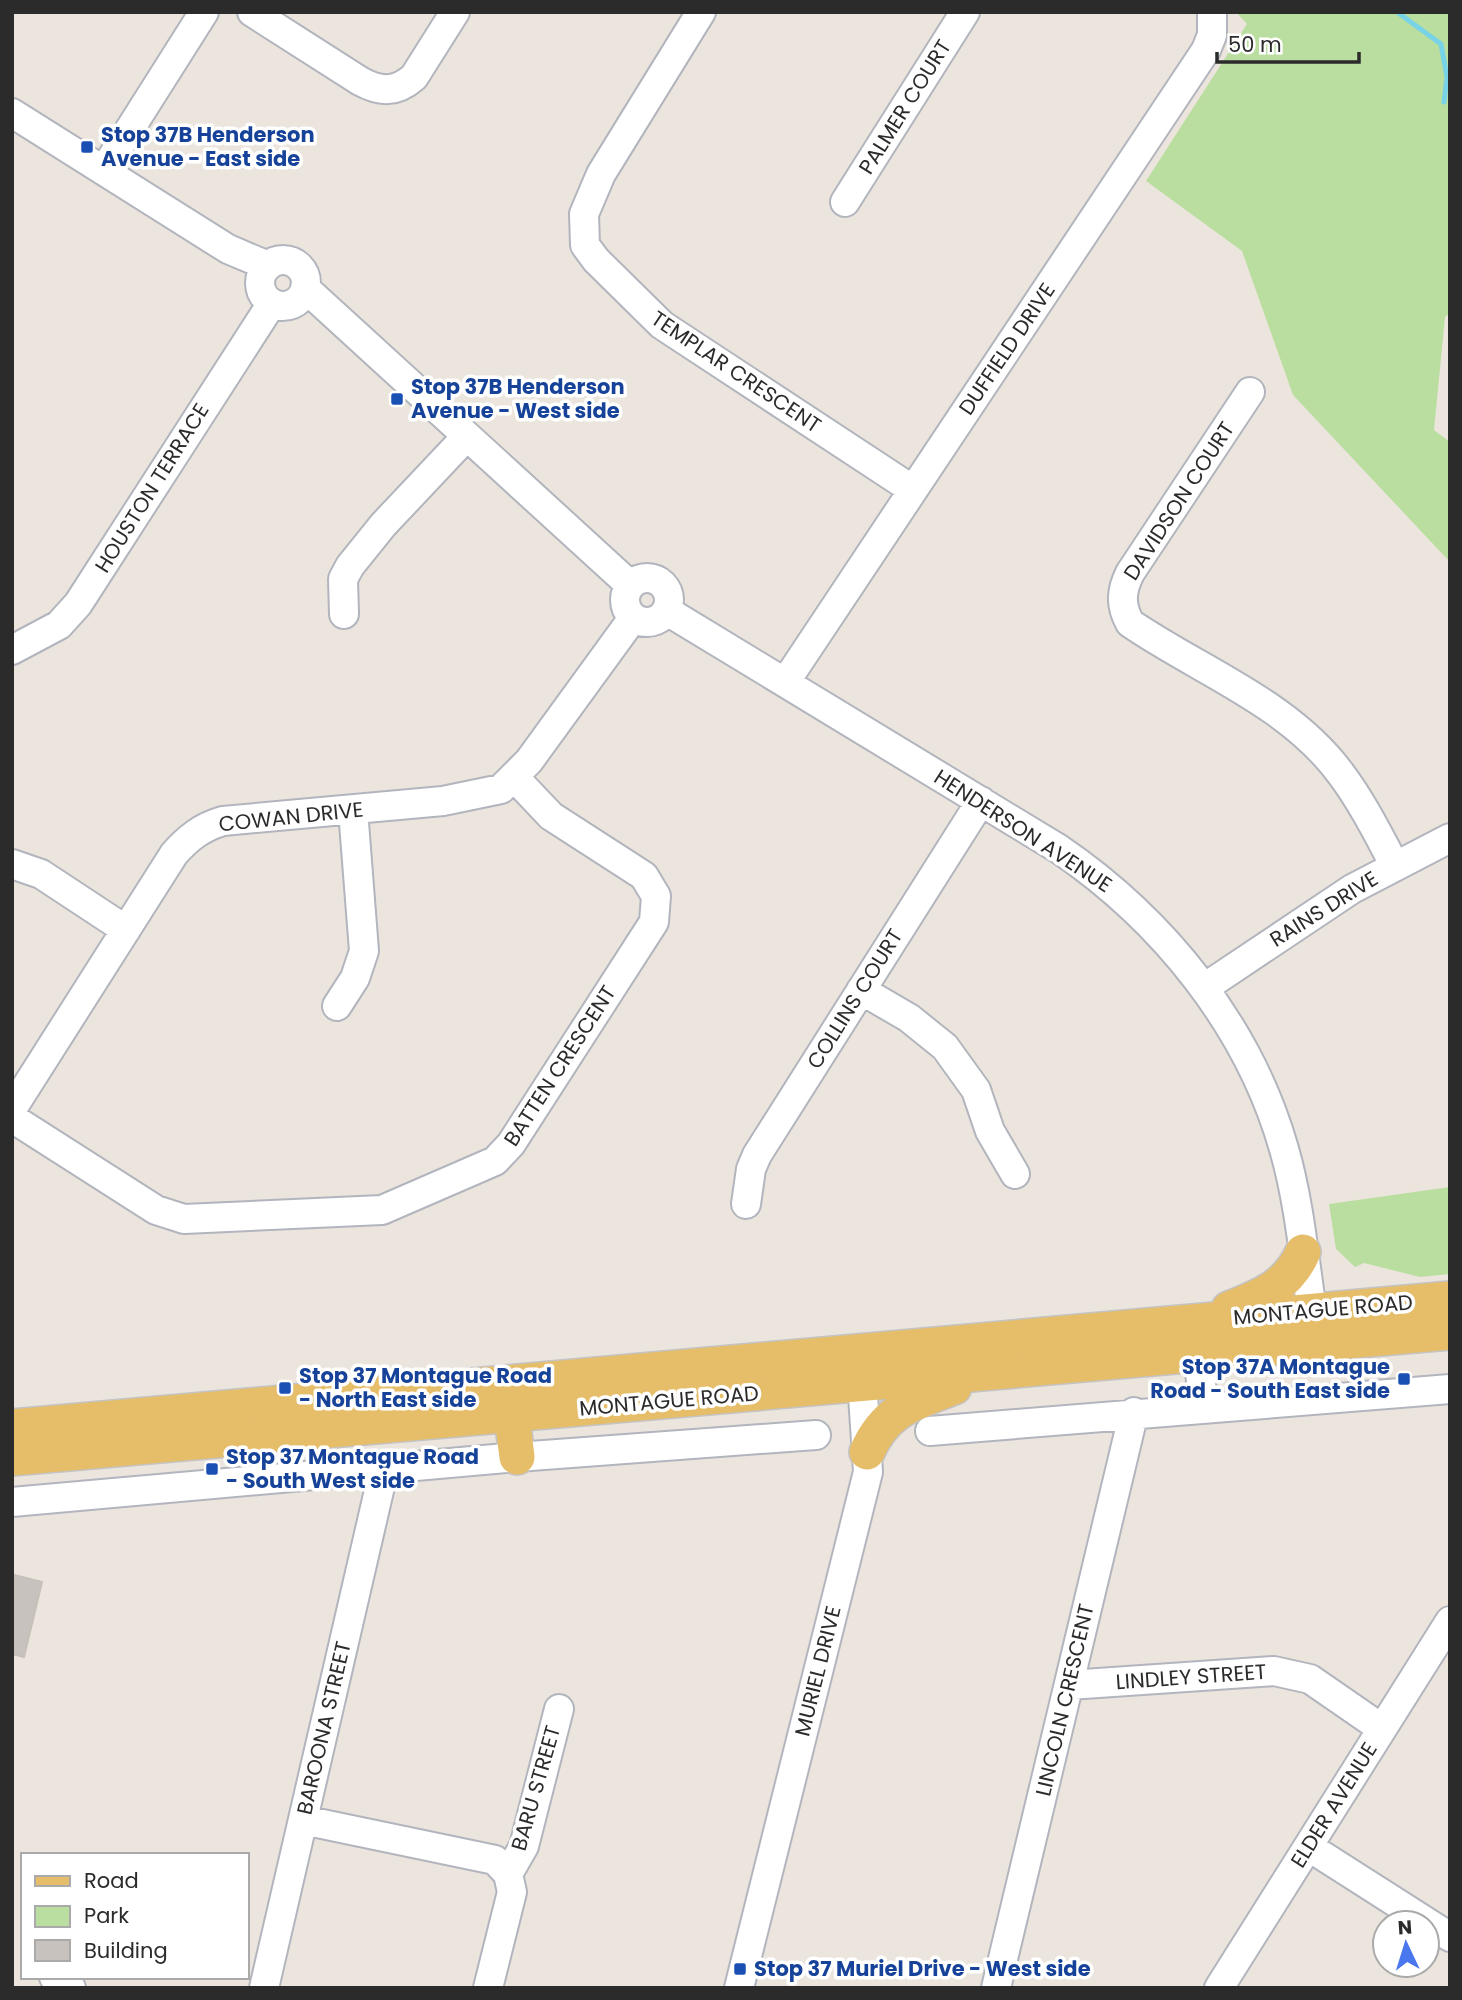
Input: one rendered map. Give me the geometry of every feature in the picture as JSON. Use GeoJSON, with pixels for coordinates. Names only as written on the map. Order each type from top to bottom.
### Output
{"type":"FeatureCollection","features":[{"type":"Feature","properties":{"kind":"main road"},"geometry":{"type":"LineString","coordinates":[[1198,1338],[1270,1293],[1296,1268],[1303,1252]]}},
{"type":"Feature","properties":{"kind":"main road","name":"MONTAGUE ROAD"},"geometry":{"type":"LineString","coordinates":[[12,1458],[510,1399],[1315,1327],[1450,1299]]}},
{"type":"Feature","properties":{"kind":"main road","name":"MONTAGUE ROAD"},"geometry":{"type":"LineString","coordinates":[[1315,1327],[1450,1332]]}},
{"type":"Feature","properties":{"kind":"main road","name":"MONTAGUE ROAD"},"geometry":{"type":"LineString","coordinates":[[862,1368],[993,1372],[1198,1338]]}},
{"type":"Feature","properties":{"kind":"main road"},"geometry":{"type":"LineString","coordinates":[[867,1452],[877,1429],[904,1406],[993,1372]]}},
{"type":"Feature","properties":{"kind":"main road"},"geometry":{"type":"LineString","coordinates":[[510,1399],[517,1457]]}},
{"type":"Feature","properties":{"kind":"main road","name":"MONTAGUE ROAD"},"geometry":{"type":"LineString","coordinates":[[12,1427],[510,1399]]}},
{"type":"Feature","properties":{"kind":"street"},"geometry":{"type":"LineString","coordinates":[[104,170],[204,12]]}},
{"type":"Feature","properties":{"kind":"street"},"geometry":{"type":"LineString","coordinates":[[252,12],[360,81],[375,89],[387,90],[405,85],[414,77],[455,12]]}},
{"type":"Feature","properties":{"kind":"street","name":"TEMPLAR CRESCENT"},"geometry":{"type":"LineString","coordinates":[[701,12],[595,185],[584,214],[585,245],[596,260],[662,326],[913,490]]}},
{"type":"Feature","properties":{"kind":"street","name":"PALMER COURT"},"geometry":{"type":"LineString","coordinates":[[845,202],[965,12]]}},
{"type":"Feature","properties":{"kind":"street","name":"DUFFIELD DRIVE"},"geometry":{"type":"LineString","coordinates":[[786,681],[1206,50],[1212,35],[1212,12]]}},
{"type":"Feature","properties":{"kind":"street"},"geometry":{"type":"LineString","coordinates":[[12,113],[228,249],[280,288],[331,315],[630,585]]}},
{"type":"Feature","properties":{"kind":"street","name":"HOUSTON TERRACE"},"geometry":{"type":"LineString","coordinates":[[12,650],[59,625],[78,604],[280,288]]}},
{"type":"Feature","properties":{"kind":"street","name":"DAVIDSON COURT"},"geometry":{"type":"LineString","coordinates":[[1250,392],[1130,573],[1124,586],[1124,613],[1138,629],[1266,705],[1315,745],[1340,772],[1395,866]]}},
{"type":"Feature","properties":{"kind":"street"},"geometry":{"type":"LineString","coordinates":[[344,614],[343,579],[350,566],[383,525],[466,437]]}},
{"type":"Feature","properties":{"kind":"street"},"geometry":{"type":"LineString","coordinates":[[645,578],[662,583],[669,598],[667,611],[657,620],[648,622],[633,618],[624,601],[630,585],[645,578]]}},
{"type":"Feature","properties":{"kind":"street","name":"HENDERSON AVENUE"},"geometry":{"type":"LineString","coordinates":[[667,611],[1059,849],[1113,888],[1166,940],[1204,988],[1255,1074],[1271,1111],[1292,1180],[1315,1327]]}},
{"type":"Feature","properties":{"kind":"street","name":"COWAN DRIVE"},"geometry":{"type":"LineString","coordinates":[[12,1109],[174,854],[186,841],[210,825],[484,794],[501,789],[515,778],[633,618]]}},
{"type":"Feature","properties":{"kind":"street","name":"BATTEN CRESCENT"},"geometry":{"type":"LineString","coordinates":[[12,1118],[156,1210],[184,1219],[382,1210],[495,1161],[511,1144],[654,922],[657,909],[656,896],[644,876],[551,817],[515,778]]}},
{"type":"Feature","properties":{"kind":"street","name":"COLLINS COURT"},"geometry":{"type":"LineString","coordinates":[[746,1204],[751,1169],[757,1156],[981,801]]}},
{"type":"Feature","properties":{"kind":"street"},"geometry":{"type":"LineString","coordinates":[[337,1006],[355,978],[364,951],[353,810]]}},
{"type":"Feature","properties":{"kind":"street","name":"RAINS DRIVE"},"geometry":{"type":"LineString","coordinates":[[1204,988],[1352,889],[1450,838]]}},
{"type":"Feature","properties":{"kind":"street"},"geometry":{"type":"LineString","coordinates":[[12,864],[41,874],[126,930]]}},
{"type":"Feature","properties":{"kind":"street"},"geometry":{"type":"LineString","coordinates":[[861,990],[909,1018],[945,1047],[976,1090],[990,1131],[1015,1174]]}},
{"type":"Feature","properties":{"kind":"street"},"geometry":{"type":"LineString","coordinates":[[1198,1338],[1203,1407]]}},
{"type":"Feature","properties":{"kind":"street","name":"MURIEL DRIVE"},"geometry":{"type":"LineString","coordinates":[[738,1988],[868,1472],[862,1368]]}},
{"type":"Feature","properties":{"kind":"street"},"geometry":{"type":"LineString","coordinates":[[930,1431],[1133,1412],[1450,1389]]}},
{"type":"Feature","properties":{"kind":"street","name":"LINCOLN CRESCENT"},"geometry":{"type":"LineString","coordinates":[[996,1988],[1133,1412]]}},
{"type":"Feature","properties":{"kind":"street"},"geometry":{"type":"LineString","coordinates":[[12,1502],[517,1457],[816,1435]]}},
{"type":"Feature","properties":{"kind":"street","name":"BAROONA STREET"},"geometry":{"type":"LineString","coordinates":[[264,1988],[384,1469]]}},
{"type":"Feature","properties":{"kind":"street","name":"ELDER AVENUE"},"geometry":{"type":"LineString","coordinates":[[1219,1988],[1450,1621]]}},
{"type":"Feature","properties":{"kind":"street","name":"LINDLEY STREET"},"geometry":{"type":"LineString","coordinates":[[1069,1685],[1274,1671],[1310,1679],[1381,1728]]}},
{"type":"Feature","properties":{"kind":"street","name":"BARU STREET"},"geometry":{"type":"LineString","coordinates":[[488,1988],[512,1892],[508,1874],[524,1846],[559,1710]]}},
{"type":"Feature","properties":{"kind":"street"},"geometry":{"type":"LineString","coordinates":[[303,1821],[495,1860],[508,1874]]}},
{"type":"Feature","properties":{"kind":"street"},"geometry":{"type":"LineString","coordinates":[[1309,1847],[1450,1937]]}},
{"type":"Feature","properties":{"kind":"green space"},"geometry":{"type":"Polygon","coordinates":[[[1236,12],[1450,12],[1450,313],[1445,317],[1434,430],[1450,442],[1450,562],[1293,395],[1242,251],[1146,181],[1247,24],[1236,12]]]}},
{"type":"Feature","properties":{"kind":"green space"},"geometry":{"type":"Polygon","coordinates":[[[1450,1187],[1450,1274],[1420,1277],[1364,1263],[1355,1267],[1336,1249],[1329,1204],[1450,1187]]]}},
{"type":"Feature","properties":{"kind":"building"},"geometry":{"type":"Polygon","coordinates":[[[14,1575],[42,1582],[24,1657],[12,1654],[14,1575]]]}},
{"type":"Feature","properties":{"kind":"waterway"},"geometry":{"type":"LineString","coordinates":[[1397,12],[1441,44],[1447,77],[1444,102]]}},
{"type":"Feature","properties":{"kind":"place","name":"Stop 37B Henderson Avenue - East side"},"geometry":{"type":"Point","coordinates":[87,147]}},
{"type":"Feature","properties":{"kind":"place","name":"Stop 37B Henderson Avenue - West side"},"geometry":{"type":"Point","coordinates":[397,399]}},
{"type":"Feature","properties":{"kind":"place","name":"Stop 37A Montague Road - South East side"},"geometry":{"type":"Point","coordinates":[1404,1379]}},
{"type":"Feature","properties":{"kind":"place","name":"Stop 37 Montague Road - North East side"},"geometry":{"type":"Point","coordinates":[285,1388]}},
{"type":"Feature","properties":{"kind":"place","name":"Stop 37 Montague Road - South West side"},"geometry":{"type":"Point","coordinates":[212,1469]}},
{"type":"Feature","properties":{"kind":"place","name":"Stop 37 Muriel Drive - West side"},"geometry":{"type":"Point","coordinates":[740,1969]}}]}
